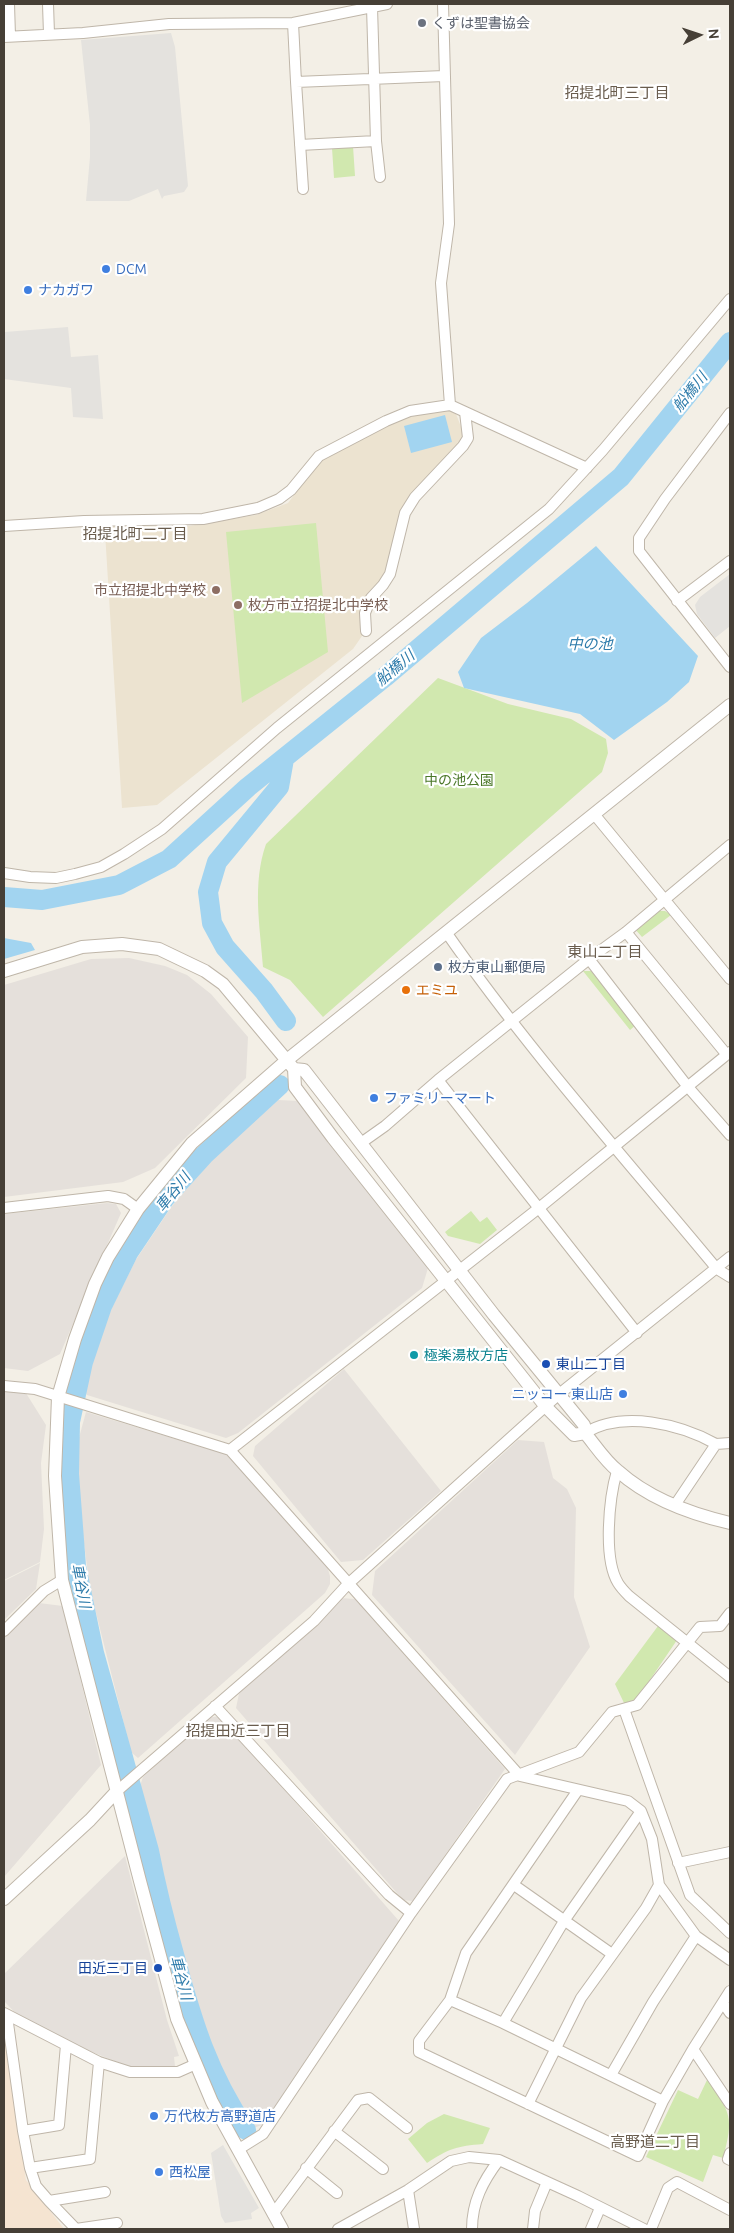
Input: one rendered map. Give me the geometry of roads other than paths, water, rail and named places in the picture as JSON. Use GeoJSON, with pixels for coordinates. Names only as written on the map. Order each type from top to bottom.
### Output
{"type":"FeatureCollection","features":[{"type":"Feature","properties":{"kind":"street"},"geometry":{"type":"LineString","coordinates":[[8,4],[7,36],[82,33],[169,24],[293,23],[387,4]]}},
{"type":"Feature","properties":{"kind":"street"},"geometry":{"type":"LineString","coordinates":[[48,4],[49,34]]}},
{"type":"Feature","properties":{"kind":"street"},"geometry":{"type":"LineString","coordinates":[[443,4],[449,224],[441,284],[450,406]]}},
{"type":"Feature","properties":{"kind":"street"},"geometry":{"type":"LineString","coordinates":[[372,7],[376,141],[380,177]]}},
{"type":"Feature","properties":{"kind":"street"},"geometry":{"type":"LineString","coordinates":[[293,23],[303,189]]}},
{"type":"Feature","properties":{"kind":"street"},"geometry":{"type":"LineString","coordinates":[[296,82],[444,76]]}},
{"type":"Feature","properties":{"kind":"street"},"geometry":{"type":"LineString","coordinates":[[300,145],[376,141]]}},
{"type":"Feature","properties":{"kind":"street"},"geometry":{"type":"LineString","coordinates":[[4,873],[56,878],[75,874],[108,862],[162,830],[277,728],[550,509],[730,299]]}},
{"type":"Feature","properties":{"kind":"street"},"geometry":{"type":"LineString","coordinates":[[4,526],[84,521],[203,519],[258,508],[279,499],[291,490],[319,456],[386,421],[410,411],[450,406],[587,468]]}},
{"type":"Feature","properties":{"kind":"street"},"geometry":{"type":"LineString","coordinates":[[366,631],[365,613],[370,598],[383,586],[390,574],[405,513],[415,497],[463,446],[468,438],[465,412]]}},
{"type":"Feature","properties":{"kind":"street"},"geometry":{"type":"LineString","coordinates":[[730,413],[665,499],[639,538],[639,551],[730,667]]}},
{"type":"Feature","properties":{"kind":"street"},"geometry":{"type":"LineString","coordinates":[[677,601],[730,561]]}},
{"type":"Feature","properties":{"kind":"street"},"geometry":{"type":"LineString","coordinates":[[282,2229],[212,2102],[177,2019],[120,1788],[62,1580],[55,1476],[64,1399],[95,1284],[108,1256],[138,1209],[192,1143],[290,1064],[446,932],[730,705]]}},
{"type":"Feature","properties":{"kind":"street"},"geometry":{"type":"LineString","coordinates":[[594,814],[730,979]]}},
{"type":"Feature","properties":{"kind":"street"},"geometry":{"type":"LineString","coordinates":[[361,1143],[385,1126],[438,1080],[589,959],[626,932],[730,846]]}},
{"type":"Feature","properties":{"kind":"street"},"geometry":{"type":"LineString","coordinates":[[446,932],[481,982],[614,1148],[716,1269],[730,1277]]}},
{"type":"Feature","properties":{"kind":"street"},"geometry":{"type":"LineString","coordinates":[[230,1450],[539,1208],[728,1053],[626,932]]}},
{"type":"Feature","properties":{"kind":"street"},"geometry":{"type":"LineString","coordinates":[[4,971],[82,948],[122,944],[158,949],[205,971],[223,984],[290,1064],[304,1070],[558,1395],[584,1425],[585,1433],[617,1471],[638,1486],[675,1505],[708,1518],[730,1523]]}},
{"type":"Feature","properties":{"kind":"street"},"geometry":{"type":"LineString","coordinates":[[589,959],[688,1087],[730,1135]]}},
{"type":"Feature","properties":{"kind":"street"},"geometry":{"type":"LineString","coordinates":[[290,1064],[295,1087],[333,1138],[546,1407],[574,1435],[585,1433],[596,1426],[633,1421],[656,1422],[703,1437],[716,1444],[730,1443]]}},
{"type":"Feature","properties":{"kind":"street"},"geometry":{"type":"LineString","coordinates":[[438,1080],[637,1333]]}},
{"type":"Feature","properties":{"kind":"street"},"geometry":{"type":"LineString","coordinates":[[4,1208],[108,1196],[124,1199],[138,1209]]}},
{"type":"Feature","properties":{"kind":"street"},"geometry":{"type":"LineString","coordinates":[[4,1899],[90,1820],[120,1788],[314,1621],[348,1584],[558,1395],[730,1257]]}},
{"type":"Feature","properties":{"kind":"street"},"geometry":{"type":"LineString","coordinates":[[4,1386],[35,1389],[230,1450],[520,1776],[628,1801],[641,1812],[652,1839],[659,1885],[696,1936],[730,1960]]}},
{"type":"Feature","properties":{"kind":"street"},"geometry":{"type":"LineString","coordinates":[[675,1505],[716,1444]]}},
{"type":"Feature","properties":{"kind":"street"},"geometry":{"type":"LineString","coordinates":[[617,1471],[611,1490],[610,1537],[612,1566],[618,1583],[628,1596],[730,1678]]}},
{"type":"Feature","properties":{"kind":"street"},"geometry":{"type":"LineString","coordinates":[[4,1631],[44,1591],[62,1580]]}},
{"type":"Feature","properties":{"kind":"street"},"geometry":{"type":"LineString","coordinates":[[238,2149],[263,2134],[411,1913],[507,1779],[520,1776],[579,1752],[612,1712],[637,1705],[700,1627],[720,1626],[730,1613]]}},
{"type":"Feature","properties":{"kind":"street"},"geometry":{"type":"LineString","coordinates":[[215,1706],[389,1895],[411,1913]]}},
{"type":"Feature","properties":{"kind":"street"},"geometry":{"type":"LineString","coordinates":[[624,1709],[690,1895],[730,1933]]}},
{"type":"Feature","properties":{"kind":"street"},"geometry":{"type":"LineString","coordinates":[[578,1790],[466,1953],[450,2000],[419,2041],[420,2052],[638,2156],[663,2101],[730,1991]]}},
{"type":"Feature","properties":{"kind":"street"},"geometry":{"type":"LineString","coordinates":[[503,2023],[564,1921],[641,1812]]}},
{"type":"Feature","properties":{"kind":"street"},"geometry":{"type":"LineString","coordinates":[[678,1863],[730,1852]]}},
{"type":"Feature","properties":{"kind":"street"},"geometry":{"type":"LineString","coordinates":[[514,1885],[612,1954]]}},
{"type":"Feature","properties":{"kind":"street"},"geometry":{"type":"LineString","coordinates":[[528,2104],[581,1998],[646,1908],[659,1885]]}},
{"type":"Feature","properties":{"kind":"street"},"geometry":{"type":"LineString","coordinates":[[611,2075],[653,2002],[696,1936]]}},
{"type":"Feature","properties":{"kind":"street"},"geometry":{"type":"LineString","coordinates":[[450,2000],[503,2023],[663,2101]]}},
{"type":"Feature","properties":{"kind":"street"},"geometry":{"type":"LineString","coordinates":[[723,2003],[730,2013]]}},
{"type":"Feature","properties":{"kind":"street"},"geometry":{"type":"LineString","coordinates":[[6,2015],[99,2062],[130,2072],[178,2072],[196,2064]]}},
{"type":"Feature","properties":{"kind":"street"},"geometry":{"type":"LineString","coordinates":[[6,2015],[23,2131],[30,2168],[36,2186],[76,2229],[117,2223]]}},
{"type":"Feature","properties":{"kind":"street"},"geometry":{"type":"LineString","coordinates":[[23,2131],[59,2125],[66,2045]]}},
{"type":"Feature","properties":{"kind":"street"},"geometry":{"type":"LineString","coordinates":[[693,2049],[730,2104]]}},
{"type":"Feature","properties":{"kind":"street"},"geometry":{"type":"LineString","coordinates":[[30,2168],[90,2159],[99,2062]]}},
{"type":"Feature","properties":{"kind":"street"},"geometry":{"type":"LineString","coordinates":[[273,2214],[358,2100],[369,2098],[407,2128]]}},
{"type":"Feature","properties":{"kind":"street"},"geometry":{"type":"LineString","coordinates":[[334,2131],[383,2169]]}},
{"type":"Feature","properties":{"kind":"street"},"geometry":{"type":"LineString","coordinates":[[730,2153],[728,2159],[730,2160]]}},
{"type":"Feature","properties":{"kind":"street"},"geometry":{"type":"LineString","coordinates":[[338,2229],[355,2224],[451,2160],[469,2156],[499,2160],[644,2229]]}},
{"type":"Feature","properties":{"kind":"street"},"geometry":{"type":"LineString","coordinates":[[472,2229],[472,2213],[479,2193],[487,2176],[499,2160]]}},
{"type":"Feature","properties":{"kind":"street"},"geometry":{"type":"LineString","coordinates":[[306,2168],[337,2193]]}},
{"type":"Feature","properties":{"kind":"street"},"geometry":{"type":"LineString","coordinates":[[533,2229],[535,2211],[548,2182]]}},
{"type":"Feature","properties":{"kind":"street"},"geometry":{"type":"LineString","coordinates":[[651,2229],[668,2188],[677,2182],[730,2210]]}},
{"type":"Feature","properties":{"kind":"street"},"geometry":{"type":"LineString","coordinates":[[408,2190],[414,2229]]}},
{"type":"Feature","properties":{"kind":"street"},"geometry":{"type":"LineString","coordinates":[[49,2201],[105,2192]]}},
{"type":"Feature","properties":{"kind":"street"},"geometry":{"type":"LineString","coordinates":[[591,2229],[600,2208]]}},
{"type":"Feature","properties":{"kind":"water"},"geometry":{"type":"Polygon","coordinates":[[[445,415],[452,442],[411,453],[404,426],[445,415]]]}},
{"type":"Feature","properties":{"kind":"water","name":"中の池"},"geometry":{"type":"Polygon","coordinates":[[[596,546],[698,656],[689,682],[667,702],[614,740],[580,714],[464,688],[458,672],[481,638],[596,546]]]}},
{"type":"Feature","properties":{"kind":"water"},"geometry":{"type":"Polygon","coordinates":[[[4,938],[31,943],[35,950],[4,959],[4,938]]]}},
{"type":"Feature","properties":{"kind":"waterway","name":"船橋川"},"geometry":{"type":"LineString","coordinates":[[4,897],[42,900],[119,885],[169,859],[248,787],[385,677],[621,477],[730,342]]}},
{"type":"Feature","properties":{"kind":"waterway","name":"車谷川"},"geometry":{"type":"LineString","coordinates":[[284,759],[279,787],[217,862],[208,892],[212,923],[225,947],[264,991],[286,1021]]}},
{"type":"Feature","properties":{"kind":"waterway","name":"車谷川"},"geometry":{"type":"LineString","coordinates":[[246,2130],[221,2088],[203,2047],[188,2005],[164,1918],[149,1851],[94,1653],[76,1566],[69,1474],[70,1422],[83,1362],[102,1306],[128,1253],[165,1198],[204,1155],[280,1085]]}},
{"type":"Feature","properties":{"kind":"place","name":"くずは聖書協会"},"geometry":{"type":"Point","coordinates":[422,23]}},
{"type":"Feature","properties":{"kind":"place","name":"DCM"},"geometry":{"type":"Point","coordinates":[106,269]}},
{"type":"Feature","properties":{"kind":"place","name":"ナカガワ"},"geometry":{"type":"Point","coordinates":[28,290]}},
{"type":"Feature","properties":{"kind":"place","name":"市立招提北中学校"},"geometry":{"type":"Point","coordinates":[216,590]}},
{"type":"Feature","properties":{"kind":"place","name":"枚方市立招提北中学校"},"geometry":{"type":"Point","coordinates":[238,605]}},
{"type":"Feature","properties":{"kind":"place","name":"枚方東山郵便局"},"geometry":{"type":"Point","coordinates":[438,967]}},
{"type":"Feature","properties":{"kind":"place","name":"エミユ"},"geometry":{"type":"Point","coordinates":[406,990]}},
{"type":"Feature","properties":{"kind":"place","name":"ファミリーマート"},"geometry":{"type":"Point","coordinates":[374,1098]}},
{"type":"Feature","properties":{"kind":"place","name":"極楽湯枚方店"},"geometry":{"type":"Point","coordinates":[414,1355]}},
{"type":"Feature","properties":{"kind":"place","name":"東山二丁目"},"geometry":{"type":"Point","coordinates":[546,1364]}},
{"type":"Feature","properties":{"kind":"place","name":"ニッコー 東山店"},"geometry":{"type":"Point","coordinates":[623,1394]}},
{"type":"Feature","properties":{"kind":"place","name":"田近三丁目"},"geometry":{"type":"Point","coordinates":[158,1968]}},
{"type":"Feature","properties":{"kind":"place","name":"万代枚方高野道店"},"geometry":{"type":"Point","coordinates":[154,2116]}},
{"type":"Feature","properties":{"kind":"place","name":"西松屋"},"geometry":{"type":"Point","coordinates":[159,2172]}},
{"type":"Feature","properties":{"kind":"district","name":"招提北町三丁目"},"geometry":{"type":"Point","coordinates":[617,93]}},
{"type":"Feature","properties":{"kind":"district","name":"招提北町二丁目"},"geometry":{"type":"Point","coordinates":[135,534]}},
{"type":"Feature","properties":{"kind":"district","name":"東山二丁目"},"geometry":{"type":"Point","coordinates":[605,952]}},
{"type":"Feature","properties":{"kind":"district","name":"招提田近三丁目"},"geometry":{"type":"Point","coordinates":[238,1731]}},
{"type":"Feature","properties":{"kind":"district","name":"高野道二丁目"},"geometry":{"type":"Point","coordinates":[655,2142]}},
{"type":"Feature","properties":{"kind":"park label","name":"中の池公園"},"geometry":{"type":"Point","coordinates":[459,780]}}]}
